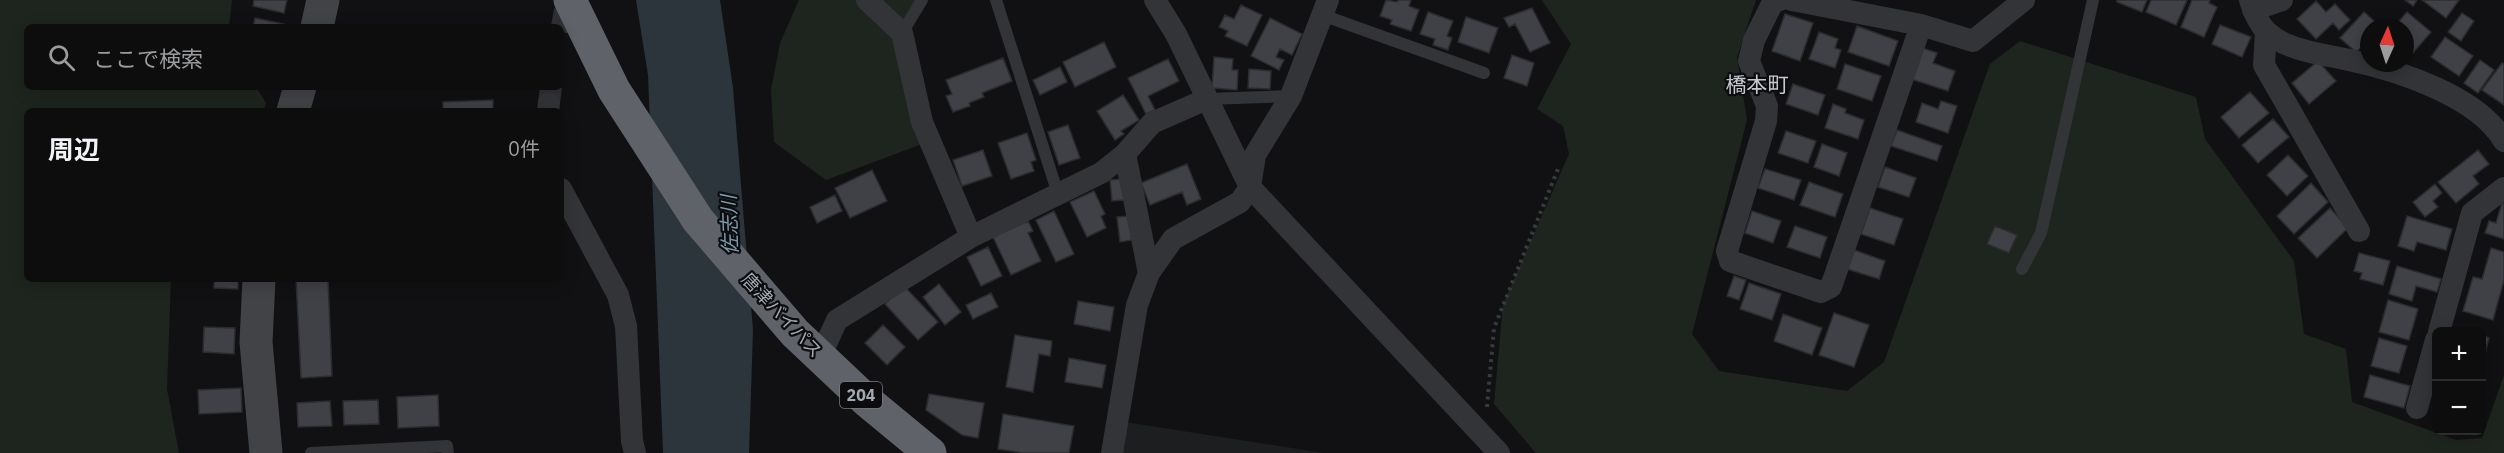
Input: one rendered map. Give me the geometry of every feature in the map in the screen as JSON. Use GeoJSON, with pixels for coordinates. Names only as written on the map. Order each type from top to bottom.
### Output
{"type":"FeatureCollection","features":[{"type":"Feature","properties":{"kind":"highway","name":"唐津バイパス"},"geometry":{"type":"LineString","coordinates":[[570,0],[614,90],[698,220],[795,333],[867,401],[930,453]]}},
{"type":"Feature","properties":{"kind":"street"},"geometry":{"type":"LineString","coordinates":[[318,24],[324,0]]}},
{"type":"Feature","properties":{"kind":"street"},"geometry":{"type":"LineString","coordinates":[[867,0],[902,33],[922,122],[971,237]]}},
{"type":"Feature","properties":{"kind":"street"},"geometry":{"type":"LineString","coordinates":[[1155,0],[1176,34],[1250,187],[1491,445]]}},
{"type":"Feature","properties":{"kind":"street"},"geometry":{"type":"LineString","coordinates":[[1780,0],[1773,2],[1754,40],[1749,61],[1767,106],[1766,122],[1726,251],[1730,261],[1821,292],[1831,287],[1921,25]]}},
{"type":"Feature","properties":{"kind":"street"},"geometry":{"type":"LineString","coordinates":[[1792,0],[1921,25],[1973,41],[2024,0]]}},
{"type":"Feature","properties":{"kind":"street"},"geometry":{"type":"LineString","coordinates":[[2282,0],[2251,5],[2266,32],[2264,65],[2359,231]]}},
{"type":"Feature","properties":{"kind":"street"},"geometry":{"type":"LineString","coordinates":[[1112,453],[1137,304],[1149,273],[1173,239],[1239,202],[1250,187],[1256,155],[1291,96],[1325,8]]}},
{"type":"Feature","properties":{"kind":"street"},"geometry":{"type":"LineString","coordinates":[[2266,32],[2302,50],[2367,64],[2417,81],[2476,112],[2498,131],[2504,141]]}},
{"type":"Feature","properties":{"kind":"street"},"geometry":{"type":"LineString","coordinates":[[294,108],[299,90]]}},
{"type":"Feature","properties":{"kind":"street"},"geometry":{"type":"LineString","coordinates":[[820,357],[837,320],[971,237],[1101,173],[1125,154],[1152,123],[1208,99]]}},
{"type":"Feature","properties":{"kind":"street"},"geometry":{"type":"LineString","coordinates":[[1125,154],[1149,273]]}},
{"type":"Feature","properties":{"kind":"street"},"geometry":{"type":"LineString","coordinates":[[2440,327],[2472,213],[2504,188]]}},
{"type":"Feature","properties":{"kind":"street"},"geometry":{"type":"LineString","coordinates":[[564,195],[618,295],[626,326],[635,453]]}},
{"type":"Feature","properties":{"kind":"street"},"geometry":{"type":"LineString","coordinates":[[259,282],[256,342],[266,453]]}},
{"type":"Feature","properties":{"kind":"street"},"geometry":{"type":"LineString","coordinates":[[2417,408],[2432,354]]}},
{"type":"Feature","properties":{"kind":"lane"},"geometry":{"type":"LineString","coordinates":[[902,33],[922,0]]}},
{"type":"Feature","properties":{"kind":"lane"},"geometry":{"type":"LineString","coordinates":[[996,0],[1058,194]]}},
{"type":"Feature","properties":{"kind":"lane"},"geometry":{"type":"LineString","coordinates":[[2022,269],[2041,233],[2093,0]]}},
{"type":"Feature","properties":{"kind":"lane"},"geometry":{"type":"LineString","coordinates":[[1325,8],[1485,73]]}},
{"type":"Feature","properties":{"kind":"lane"},"geometry":{"type":"LineString","coordinates":[[1208,99],[1291,96]]}},
{"type":"Feature","properties":{"kind":"lane"},"geometry":{"type":"LineString","coordinates":[[311,453],[447,446],[447,453]]}},
{"type":"Feature","properties":{"kind":"path"},"geometry":{"type":"LineString","coordinates":[[1491,445],[1494,327],[1558,169]]}},
{"type":"Feature","properties":{"kind":"shaded area"},"geometry":{"type":"Polygon","coordinates":[[[0,0],[232,0],[229,24],[24,24],[24,90],[258,90],[266,103],[265,108],[24,108],[24,282],[171,282],[167,389],[179,453],[0,453],[0,0]]]}},
{"type":"Feature","properties":{"kind":"shaded area"},"geometry":{"type":"Polygon","coordinates":[[[799,0],[916,0],[896,36],[922,144],[826,180],[774,142],[771,90],[780,43],[799,0]]]}},
{"type":"Feature","properties":{"kind":"shaded area"},"geometry":{"type":"Polygon","coordinates":[[[1542,0],[1756,0],[1737,57],[1747,120],[1692,334],[1719,371],[1847,391],[1884,362],[1990,64],[2020,41],[2196,97],[2205,139],[2294,261],[2304,334],[2346,349],[2352,402],[2432,431],[2432,435],[2442,435],[2456,440],[2482,438],[2486,435],[2486,427],[2504,375],[2504,453],[1536,453],[1494,404],[1503,304],[1569,154],[1563,126],[1537,109],[1571,44],[1542,0]]]}},
{"type":"Feature","properties":{"kind":"shaded area"},"geometry":{"type":"Polygon","coordinates":[[[1125,422],[1324,453],[1120,453],[1125,422]]]}},
{"type":"Feature","properties":{"kind":"water","name":"佐志川"},"geometry":{"type":"Polygon","coordinates":[[[636,0],[720,0],[733,88],[753,330],[749,453],[663,453],[648,75],[636,0]]]}},
{"type":"Feature","properties":{"kind":"building"},"geometry":{"type":"Polygon","coordinates":[[[254,0],[287,0],[284,13],[253,6],[254,0]]]}},
{"type":"Feature","properties":{"kind":"building"},"geometry":{"type":"Polygon","coordinates":[[[1386,0],[1397,2],[1398,0],[1411,0],[1409,6],[1419,10],[1411,31],[1390,24],[1392,20],[1380,16],[1386,0]]]}},
{"type":"Feature","properties":{"kind":"building"},"geometry":{"type":"Polygon","coordinates":[[[2117,0],[2147,0],[2142,12],[2117,2],[2117,0]]]}},
{"type":"Feature","properties":{"kind":"building"},"geometry":{"type":"Polygon","coordinates":[[[2151,0],[2187,0],[2176,25],[2146,12],[2151,0]]]}},
{"type":"Feature","properties":{"kind":"building"},"geometry":{"type":"Polygon","coordinates":[[[2192,0],[2210,0],[2209,3],[2217,7],[2204,37],[2181,27],[2192,0]]]}},
{"type":"Feature","properties":{"kind":"building"},"geometry":{"type":"Polygon","coordinates":[[[2405,0],[2417,0],[2413,6],[2405,0]]]}},
{"type":"Feature","properties":{"kind":"building"},"geometry":{"type":"Polygon","coordinates":[[[2422,0],[2459,0],[2446,18],[2422,0]]]}},
{"type":"Feature","properties":{"kind":"building"},"geometry":{"type":"Polygon","coordinates":[[[2316,1],[2326,12],[2335,4],[2350,20],[2339,30],[2333,23],[2316,39],[2297,19],[2316,1]]]}},
{"type":"Feature","properties":{"kind":"building"},"geometry":{"type":"Polygon","coordinates":[[[1241,5],[1262,15],[1247,46],[1225,36],[1228,31],[1219,27],[1225,15],[1234,19],[1241,5]]]}},
{"type":"Feature","properties":{"kind":"building"},"geometry":{"type":"Polygon","coordinates":[[[1532,8],[1550,43],[1530,52],[1515,24],[1509,27],[1504,18],[1532,8]]]}},
{"type":"Feature","properties":{"kind":"building"},"geometry":{"type":"Polygon","coordinates":[[[1428,12],[1453,21],[1447,36],[1452,38],[1448,50],[1433,45],[1435,39],[1420,34],[1428,12]]]}},
{"type":"Feature","properties":{"kind":"building"},"geometry":{"type":"Polygon","coordinates":[[[2364,12],[2371,18],[2360,18],[2360,48],[2356,52],[2340,38],[2364,12]]]}},
{"type":"Feature","properties":{"kind":"building"},"geometry":{"type":"Polygon","coordinates":[[[2407,12],[2431,32],[2414,52],[2414,18],[2402,18],[2407,12]]]}},
{"type":"Feature","properties":{"kind":"building"},"geometry":{"type":"Polygon","coordinates":[[[2462,13],[2474,21],[2461,41],[2448,32],[2462,13]]]}},
{"type":"Feature","properties":{"kind":"building"},"geometry":{"type":"Polygon","coordinates":[[[1785,14],[1813,23],[1800,61],[1772,51],[1785,14]]]}},
{"type":"Feature","properties":{"kind":"building"},"geometry":{"type":"Polygon","coordinates":[[[1466,17],[1498,28],[1489,53],[1458,42],[1466,17]]]}},
{"type":"Feature","properties":{"kind":"building"},"geometry":{"type":"Polygon","coordinates":[[[255,18],[284,24],[254,24],[255,18]]]}},
{"type":"Feature","properties":{"kind":"building"},"geometry":{"type":"Polygon","coordinates":[[[1270,18],[1302,34],[1292,55],[1280,49],[1276,57],[1284,60],[1279,70],[1251,56],[1270,18]]]}},
{"type":"Feature","properties":{"kind":"building"},"geometry":{"type":"Polygon","coordinates":[[[2220,25],[2251,37],[2242,57],[2212,44],[2220,25]]]}},
{"type":"Feature","properties":{"kind":"building"},"geometry":{"type":"Polygon","coordinates":[[[1857,26],[1898,41],[1889,66],[1848,52],[1857,26]]]}},
{"type":"Feature","properties":{"kind":"building"},"geometry":{"type":"Polygon","coordinates":[[[1819,32],[1838,39],[1835,48],[1841,50],[1835,68],[1809,59],[1819,32]]]}},
{"type":"Feature","properties":{"kind":"building"},"geometry":{"type":"Polygon","coordinates":[[[2445,37],[2473,56],[2459,76],[2431,57],[2445,37]]]}},
{"type":"Feature","properties":{"kind":"building"},"geometry":{"type":"Polygon","coordinates":[[[1104,42],[1116,67],[1075,87],[1063,62],[1104,42]]]}},
{"type":"Feature","properties":{"kind":"building"},"geometry":{"type":"Polygon","coordinates":[[[1922,48],[1937,53],[1933,63],[1955,71],[1948,91],[1911,79],[1922,48]]]}},
{"type":"Feature","properties":{"kind":"building"},"geometry":{"type":"Polygon","coordinates":[[[1512,55],[1534,63],[1527,86],[1504,78],[1512,55]]]}},
{"type":"Feature","properties":{"kind":"building"},"geometry":{"type":"Polygon","coordinates":[[[1214,57],[1233,59],[1232,70],[1238,70],[1237,90],[1212,88],[1214,57]]]}},
{"type":"Feature","properties":{"kind":"building"},"geometry":{"type":"Polygon","coordinates":[[[1003,58],[1012,81],[982,93],[984,97],[969,103],[970,106],[953,112],[946,96],[952,94],[946,80],[1003,58]]]}},
{"type":"Feature","properties":{"kind":"building"},"geometry":{"type":"Polygon","coordinates":[[[1168,59],[1179,81],[1148,96],[1155,110],[1146,114],[1128,78],[1168,59]]]}},
{"type":"Feature","properties":{"kind":"building"},"geometry":{"type":"Polygon","coordinates":[[[2480,60],[2494,70],[2478,93],[2464,83],[2480,60]]]}},
{"type":"Feature","properties":{"kind":"building"},"geometry":{"type":"Polygon","coordinates":[[[2318,61],[2336,81],[2309,104],[2292,83],[2318,61]]]}},
{"type":"Feature","properties":{"kind":"building"},"geometry":{"type":"Polygon","coordinates":[[[2502,63],[2504,64],[2504,105],[2482,90],[2502,63]]]}},
{"type":"Feature","properties":{"kind":"building"},"geometry":{"type":"Polygon","coordinates":[[[1845,64],[1881,76],[1872,101],[1837,89],[1845,64]]]}},
{"type":"Feature","properties":{"kind":"building"},"geometry":{"type":"Polygon","coordinates":[[[1060,67],[1067,82],[1040,95],[1033,80],[1060,67]]]}},
{"type":"Feature","properties":{"kind":"building"},"geometry":{"type":"Polygon","coordinates":[[[1249,69],[1271,71],[1270,89],[1248,88],[1249,69]]]}},
{"type":"Feature","properties":{"kind":"building"},"geometry":{"type":"Polygon","coordinates":[[[1793,84],[1825,95],[1818,115],[1786,104],[1793,84]]]}},
{"type":"Feature","properties":{"kind":"building"},"geometry":{"type":"Polygon","coordinates":[[[2250,92],[2269,113],[2239,138],[2221,117],[2250,92]]]}},
{"type":"Feature","properties":{"kind":"building"},"geometry":{"type":"Polygon","coordinates":[[[1123,95],[1139,120],[1121,131],[1124,134],[1115,140],[1097,111],[1123,95]]]}},
{"type":"Feature","properties":{"kind":"building"},"geometry":{"type":"Polygon","coordinates":[[[493,100],[493,108],[443,108],[443,102],[493,100]]]}},
{"type":"Feature","properties":{"kind":"building"},"geometry":{"type":"Polygon","coordinates":[[[1941,101],[1957,106],[1948,133],[1916,122],[1922,103],[1938,109],[1941,101]]]}},
{"type":"Feature","properties":{"kind":"building"},"geometry":{"type":"Polygon","coordinates":[[[1833,104],[1846,109],[1845,113],[1864,120],[1858,139],[1825,128],[1833,104]]]}},
{"type":"Feature","properties":{"kind":"building"},"geometry":{"type":"Polygon","coordinates":[[[2273,119],[2289,137],[2258,163],[2242,145],[2273,119]]]}},
{"type":"Feature","properties":{"kind":"building"},"geometry":{"type":"Polygon","coordinates":[[[1068,125],[1080,158],[1059,165],[1048,132],[1068,125]]]}},
{"type":"Feature","properties":{"kind":"building"},"geometry":{"type":"Polygon","coordinates":[[[1897,130],[1942,146],[1937,161],[1891,146],[1897,130]]]}},
{"type":"Feature","properties":{"kind":"building"},"geometry":{"type":"Polygon","coordinates":[[[1786,131],[1816,141],[1808,163],[1778,153],[1786,131]]]}},
{"type":"Feature","properties":{"kind":"building"},"geometry":{"type":"Polygon","coordinates":[[[1027,133],[1036,160],[1031,162],[1034,171],[1011,179],[998,143],[1027,133]]]}},
{"type":"Feature","properties":{"kind":"building"},"geometry":{"type":"Polygon","coordinates":[[[1822,144],[1847,153],[1839,176],[1814,167],[1822,144]]]}},
{"type":"Feature","properties":{"kind":"building"},"geometry":{"type":"Polygon","coordinates":[[[983,150],[992,176],[962,186],[953,160],[983,150]]]}},
{"type":"Feature","properties":{"kind":"building"},"geometry":{"type":"Polygon","coordinates":[[[2478,150],[2489,164],[2473,176],[2479,184],[2456,203],[2438,182],[2478,150]]]}},
{"type":"Feature","properties":{"kind":"building"},"geometry":{"type":"Polygon","coordinates":[[[2288,155],[2308,176],[2287,196],[2267,175],[2288,155]]]}},
{"type":"Feature","properties":{"kind":"building"},"geometry":{"type":"Polygon","coordinates":[[[1187,164],[1201,199],[1187,205],[1182,192],[1150,205],[1141,183],[1187,164]]]}},
{"type":"Feature","properties":{"kind":"building"},"geometry":{"type":"Polygon","coordinates":[[[1885,167],[1916,178],[1909,197],[1878,187],[1885,167]]]}},
{"type":"Feature","properties":{"kind":"building"},"geometry":{"type":"Polygon","coordinates":[[[1765,169],[1801,180],[1794,200],[1758,188],[1765,169]]]}},
{"type":"Feature","properties":{"kind":"building"},"geometry":{"type":"Polygon","coordinates":[[[872,170],[887,201],[850,218],[835,188],[872,170]]]}},
{"type":"Feature","properties":{"kind":"building"},"geometry":{"type":"Polygon","coordinates":[[[1121,179],[1124,200],[1112,201],[1110,180],[1121,179]]]}},
{"type":"Feature","properties":{"kind":"building"},"geometry":{"type":"Polygon","coordinates":[[[1809,182],[1843,194],[1835,217],[1800,205],[1809,182]]]}},
{"type":"Feature","properties":{"kind":"building"},"geometry":{"type":"Polygon","coordinates":[[[2311,183],[2328,202],[2294,234],[2277,216],[2311,183]]]}},
{"type":"Feature","properties":{"kind":"building"},"geometry":{"type":"Polygon","coordinates":[[[2435,184],[2442,193],[2433,201],[2438,207],[2425,217],[2413,202],[2435,184]]]}},
{"type":"Feature","properties":{"kind":"building"},"geometry":{"type":"Polygon","coordinates":[[[1094,191],[1105,214],[1101,216],[1106,228],[1087,237],[1070,202],[1094,191]]]}},
{"type":"Feature","properties":{"kind":"building"},"geometry":{"type":"Polygon","coordinates":[[[835,195],[842,211],[817,223],[810,207],[835,195]]]}},
{"type":"Feature","properties":{"kind":"building"},"geometry":{"type":"Polygon","coordinates":[[[2502,203],[2504,204],[2504,239],[2485,233],[2489,221],[2496,223],[2502,203]]]}},
{"type":"Feature","properties":{"kind":"building"},"geometry":{"type":"Polygon","coordinates":[[[1870,208],[1903,219],[1894,245],[1861,234],[1870,208]]]}},
{"type":"Feature","properties":{"kind":"building"},"geometry":{"type":"Polygon","coordinates":[[[2330,208],[2348,228],[2317,258],[2298,238],[2330,208]]]}},
{"type":"Feature","properties":{"kind":"building"},"geometry":{"type":"Polygon","coordinates":[[[1054,211],[1074,254],[1056,262],[1036,220],[1054,211]]]}},
{"type":"Feature","properties":{"kind":"building"},"geometry":{"type":"Polygon","coordinates":[[[1752,211],[1781,221],[1773,243],[1745,233],[1752,211]]]}},
{"type":"Feature","properties":{"kind":"building"},"geometry":{"type":"Polygon","coordinates":[[[1128,216],[1132,240],[1120,242],[1117,217],[1128,216]]]}},
{"type":"Feature","properties":{"kind":"building"},"geometry":{"type":"Polygon","coordinates":[[[2407,216],[2452,229],[2446,250],[2417,242],[2414,251],[2398,246],[2407,216]]]}},
{"type":"Feature","properties":{"kind":"building"},"geometry":{"type":"Polygon","coordinates":[[[1028,221],[1033,231],[1028,233],[1041,261],[1011,275],[993,237],[1028,221]]]}},
{"type":"Feature","properties":{"kind":"building"},"geometry":{"type":"Polygon","coordinates":[[[1795,226],[1827,237],[1820,258],[1787,247],[1795,226]]]}},
{"type":"Feature","properties":{"kind":"building"},"geometry":{"type":"Polygon","coordinates":[[[1995,226],[2017,235],[2009,253],[1987,244],[1995,226]]]}},
{"type":"Feature","properties":{"kind":"building"},"geometry":{"type":"Polygon","coordinates":[[[988,247],[1002,276],[981,286],[967,257],[988,247]]]}},
{"type":"Feature","properties":{"kind":"building"},"geometry":{"type":"Polygon","coordinates":[[[2491,248],[2504,252],[2504,280],[2493,320],[2463,311],[2473,277],[2482,279],[2491,248]]]}},
{"type":"Feature","properties":{"kind":"building"},"geometry":{"type":"Polygon","coordinates":[[[1854,250],[1885,261],[1879,279],[1847,269],[1854,250]]]}},
{"type":"Feature","properties":{"kind":"building"},"geometry":{"type":"Polygon","coordinates":[[[2359,253],[2390,261],[2383,285],[2360,279],[2362,273],[2354,271],[2359,253]]]}},
{"type":"Feature","properties":{"kind":"building"},"geometry":{"type":"Polygon","coordinates":[[[2397,266],[2441,279],[2437,292],[2416,286],[2412,301],[2389,294],[2397,266]]]}},
{"type":"Feature","properties":{"kind":"building"},"geometry":{"type":"Polygon","coordinates":[[[1734,276],[1746,280],[1739,300],[1727,296],[1734,276]]]}},
{"type":"Feature","properties":{"kind":"building"},"geometry":{"type":"Polygon","coordinates":[[[214,282],[238,282],[238,289],[214,288],[214,282]]]}},
{"type":"Feature","properties":{"kind":"building"},"geometry":{"type":"Polygon","coordinates":[[[296,282],[328,282],[332,376],[301,378],[296,282]]]}},
{"type":"Feature","properties":{"kind":"building"},"geometry":{"type":"Polygon","coordinates":[[[1749,283],[1781,294],[1772,320],[1740,309],[1749,283]]]}},
{"type":"Feature","properties":{"kind":"building"},"geometry":{"type":"Polygon","coordinates":[[[939,284],[961,312],[945,325],[923,297],[939,284]]]}},
{"type":"Feature","properties":{"kind":"building"},"geometry":{"type":"Polygon","coordinates":[[[904,286],[938,322],[918,340],[885,304],[904,286]]]}},
{"type":"Feature","properties":{"kind":"building"},"geometry":{"type":"Polygon","coordinates":[[[991,293],[998,307],[973,319],[966,305],[991,293]]]}},
{"type":"Feature","properties":{"kind":"building"},"geometry":{"type":"Polygon","coordinates":[[[2388,300],[2418,309],[2409,340],[2379,332],[2388,300]]]}},
{"type":"Feature","properties":{"kind":"building"},"geometry":{"type":"Polygon","coordinates":[[[1078,301],[1114,307],[1110,331],[1074,324],[1078,301]]]}},
{"type":"Feature","properties":{"kind":"building"},"geometry":{"type":"Polygon","coordinates":[[[1834,313],[1869,325],[1854,367],[1819,355],[1834,313]]]}},
{"type":"Feature","properties":{"kind":"building"},"geometry":{"type":"Polygon","coordinates":[[[1783,314],[1822,328],[1812,355],[1774,341],[1783,314]]]}},
{"type":"Feature","properties":{"kind":"building"},"geometry":{"type":"Polygon","coordinates":[[[883,325],[905,347],[887,365],[865,343],[883,325]]]}},
{"type":"Feature","properties":{"kind":"building"},"geometry":{"type":"Polygon","coordinates":[[[204,327],[235,328],[234,354],[203,352],[204,327]]]}},
{"type":"Feature","properties":{"kind":"building"},"geometry":{"type":"Polygon","coordinates":[[[1015,335],[1052,341],[1050,356],[1039,354],[1033,392],[1006,387],[1015,335]]]}},
{"type":"Feature","properties":{"kind":"building"},"geometry":{"type":"Polygon","coordinates":[[[2379,338],[2407,346],[2399,373],[2371,366],[2379,338]]]}},
{"type":"Feature","properties":{"kind":"building"},"geometry":{"type":"Polygon","coordinates":[[[1069,358],[1106,365],[1102,388],[1065,382],[1069,358]]]}},
{"type":"Feature","properties":{"kind":"building"},"geometry":{"type":"Polygon","coordinates":[[[2370,375],[2410,386],[2404,408],[2364,397],[2370,375]]]}},
{"type":"Feature","properties":{"kind":"building"},"geometry":{"type":"Polygon","coordinates":[[[241,388],[242,412],[199,414],[198,390],[241,388]]]}},
{"type":"Feature","properties":{"kind":"building"},"geometry":{"type":"Polygon","coordinates":[[[929,394],[984,403],[978,438],[962,435],[926,410],[929,394]]]}},
{"type":"Feature","properties":{"kind":"building"},"geometry":{"type":"Polygon","coordinates":[[[438,395],[439,426],[398,428],[397,397],[438,395]]]}},
{"type":"Feature","properties":{"kind":"building"},"geometry":{"type":"Polygon","coordinates":[[[378,400],[379,424],[344,425],[343,401],[378,400]]]}},
{"type":"Feature","properties":{"kind":"building"},"geometry":{"type":"Polygon","coordinates":[[[330,401],[332,426],[298,427],[297,403],[330,401]]]}},
{"type":"Feature","properties":{"kind":"building"},"geometry":{"type":"Polygon","coordinates":[[[1003,414],[1074,426],[1069,453],[1024,453],[998,449],[1003,414]]]}},
{"type":"Feature","properties":{"kind":"tunnel"},"geometry":{"type":"LineString","coordinates":[[562,24],[567,0]]}},
{"type":"Feature","properties":{"kind":"tunnel"},"geometry":{"type":"LineString","coordinates":[[549,103],[551,90]]}},
{"type":"Feature","properties":{"kind":"district","name":"橋本町"},"geometry":{"type":"Point","coordinates":[1757,84]}}]}
